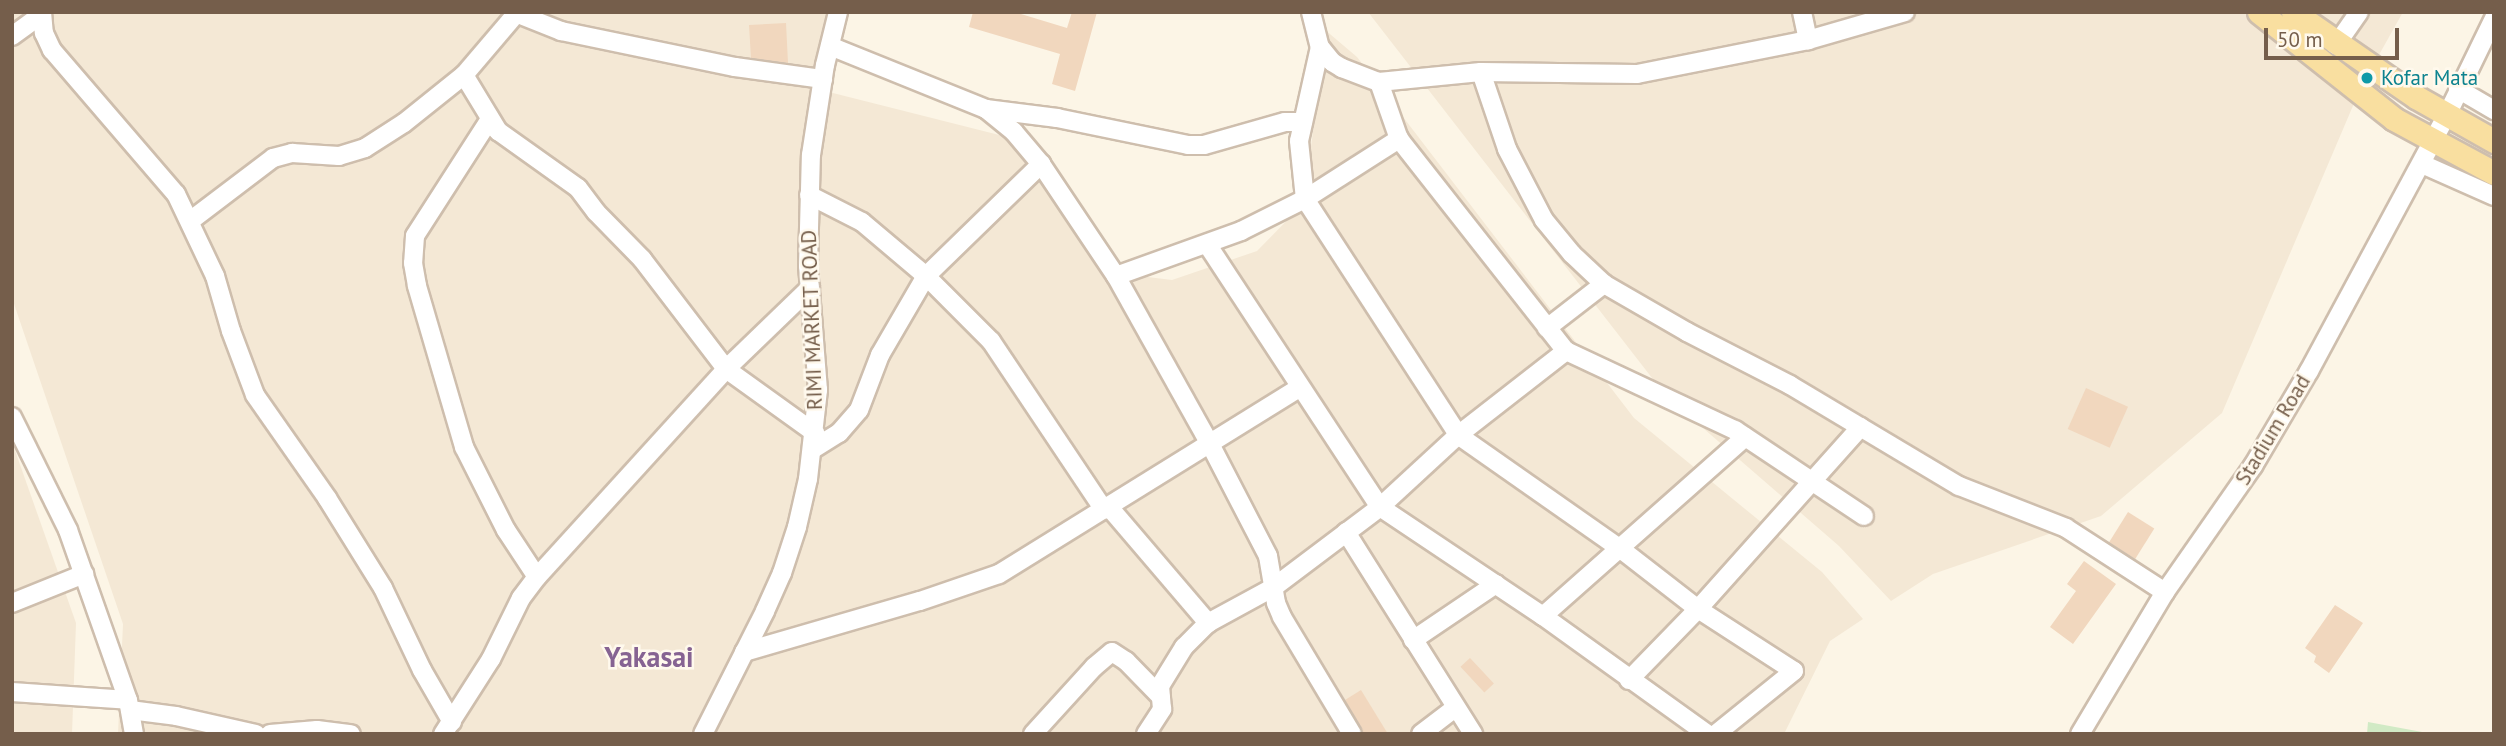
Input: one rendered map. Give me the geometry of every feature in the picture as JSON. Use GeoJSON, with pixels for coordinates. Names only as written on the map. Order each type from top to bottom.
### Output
{"type":"FeatureCollection","features":[{"type":"Feature","properties":{"kind":"main road"},"geometry":{"type":"LineString","coordinates":[[2259,12],[2394,119],[2432,142],[2494,173]]}},
{"type":"Feature","properties":{"kind":"main road"},"geometry":{"type":"LineString","coordinates":[[2294,12],[2336,45],[2447,115],[2494,141]]}},
{"type":"Feature","properties":{"kind":"street","name":"RIMI MARKET ROAD"},"geometry":{"type":"LineString","coordinates":[[703,734],[765,611],[797,527],[814,441],[817,349],[810,288],[811,155],[823,79],[838,12]]}},
{"type":"Feature","properties":{"kind":"street"},"geometry":{"type":"LineString","coordinates":[[1311,12],[1320,47],[1332,62],[1379,82],[1481,72],[1637,74],[1808,40],[1905,12]]}},
{"type":"Feature","properties":{"kind":"street"},"geometry":{"type":"LineString","coordinates":[[1802,12],[1808,40]]}},
{"type":"Feature","properties":{"kind":"street"},"geometry":{"type":"LineString","coordinates":[[2336,45],[2359,12]]}},
{"type":"Feature","properties":{"kind":"street"},"geometry":{"type":"LineString","coordinates":[[190,221],[273,158],[292,153],[339,156],[365,148],[404,123],[464,75],[514,13],[574,34],[735,68],[823,79]]}},
{"type":"Feature","properties":{"kind":"street"},"geometry":{"type":"LineString","coordinates":[[12,36],[41,14],[44,33],[52,50],[176,194],[215,276],[231,331],[255,395],[327,498],[383,588],[448,728]]}},
{"type":"Feature","properties":{"kind":"street","name":"Stadium Road"},"geometry":{"type":"LineString","coordinates":[[2080,734],[2165,592],[2253,466],[2380,244],[2494,18]]}},
{"type":"Feature","properties":{"kind":"street"},"geometry":{"type":"LineString","coordinates":[[830,46],[986,109],[1057,118],[1188,145],[1204,145],[1285,122],[1303,122]]}},
{"type":"Feature","properties":{"kind":"street"},"geometry":{"type":"LineString","coordinates":[[1320,47],[1299,141],[1304,199],[1458,435],[1618,547],[1698,609],[1791,666],[1794,671],[1716,734]]}},
{"type":"Feature","properties":{"kind":"street"},"geometry":{"type":"LineString","coordinates":[[1481,72],[1507,149],[1537,208],[1572,254],[1604,284],[1860,426],[1959,486],[2066,528],[2165,592]]}},
{"type":"Feature","properties":{"kind":"street"},"geometry":{"type":"LineString","coordinates":[[464,75],[498,131],[518,148],[578,188],[596,212],[642,258],[726,369],[814,441],[839,433],[859,410],[880,355],[926,276],[1041,164]]}},
{"type":"Feature","properties":{"kind":"street"},"geometry":{"type":"LineString","coordinates":[[1379,82],[1399,139],[1566,351],[1745,437],[1864,516]]}},
{"type":"Feature","properties":{"kind":"street"},"geometry":{"type":"LineString","coordinates":[[2458,89],[2494,110]]}},
{"type":"Feature","properties":{"kind":"street"},"geometry":{"type":"LineString","coordinates":[[986,109],[1014,132],[1041,164],[1116,276],[1210,444],[1268,555],[1282,617],[1352,734]]}},
{"type":"Feature","properties":{"kind":"street"},"geometry":{"type":"LineString","coordinates":[[490,119],[415,236],[413,263],[417,286],[464,447],[506,530],[537,577]]}},
{"type":"Feature","properties":{"kind":"street"},"geometry":{"type":"LineString","coordinates":[[1116,276],[1241,231],[1304,199],[1399,139]]}},
{"type":"Feature","properties":{"kind":"street"},"geometry":{"type":"LineString","coordinates":[[2422,164],[2494,196]]}},
{"type":"Feature","properties":{"kind":"street"},"geometry":{"type":"LineString","coordinates":[[809,195],[862,222],[926,276],[991,341],[1107,508],[1208,624]]}},
{"type":"Feature","properties":{"kind":"street"},"geometry":{"type":"LineString","coordinates":[[1207,244],[1299,388],[1380,507],[1543,615],[1629,680],[1707,734]]}},
{"type":"Feature","properties":{"kind":"street"},"geometry":{"type":"LineString","coordinates":[[1547,328],[1604,284]]}},
{"type":"Feature","properties":{"kind":"street"},"geometry":{"type":"LineString","coordinates":[[448,728],[491,659],[521,598],[537,577],[726,369],[810,288]]}},
{"type":"Feature","properties":{"kind":"street"},"geometry":{"type":"LineString","coordinates":[[1146,734],[1158,718],[1160,686],[1184,647],[1208,624],[1274,587],[1380,507],[1458,435],[1566,351]]}},
{"type":"Feature","properties":{"kind":"street"},"geometry":{"type":"LineString","coordinates":[[744,652],[920,601],[999,574],[1299,388]]}},
{"type":"Feature","properties":{"kind":"street"},"geometry":{"type":"LineString","coordinates":[[12,416],[68,530],[129,705],[134,734]]}},
{"type":"Feature","properties":{"kind":"street"},"geometry":{"type":"LineString","coordinates":[[1629,680],[1698,609],[1860,426]]}},
{"type":"Feature","properties":{"kind":"street"},"geometry":{"type":"LineString","coordinates":[[1543,615],[1745,437]]}},
{"type":"Feature","properties":{"kind":"street"},"geometry":{"type":"LineString","coordinates":[[1346,532],[1473,734]]}},
{"type":"Feature","properties":{"kind":"street"},"geometry":{"type":"LineString","coordinates":[[12,603],[84,575]]}},
{"type":"Feature","properties":{"kind":"street"},"geometry":{"type":"LineString","coordinates":[[1413,640],[1496,584]]}},
{"type":"Feature","properties":{"kind":"street"},"geometry":{"type":"LineString","coordinates":[[1033,734],[1094,667],[1112,652],[1126,661],[1161,696]]}},
{"type":"Feature","properties":{"kind":"street"},"geometry":{"type":"LineString","coordinates":[[12,692],[129,705],[256,734]]}},
{"type":"Feature","properties":{"kind":"street"},"geometry":{"type":"LineString","coordinates":[[1420,734],[1455,708]]}},
{"type":"Feature","properties":{"kind":"street"},"geometry":{"type":"LineString","coordinates":[[270,734],[317,730],[351,734]]}},
{"type":"Feature","properties":{"kind":"shaded area"},"geometry":{"type":"Polygon","coordinates":[[[12,12],[841,12],[825,91],[1031,143],[1107,272],[1172,280],[1257,251],[1303,204],[1321,74],[1300,12],[1304,12],[1357,57],[1634,418],[1822,572],[1863,619],[1830,641],[1784,734],[118,734],[123,624],[12,298],[12,12]]]}},
{"type":"Feature","properties":{"kind":"shaded area"},"geometry":{"type":"Polygon","coordinates":[[[1368,12],[2403,12],[2361,87],[2222,413],[2101,516],[1933,574],[1891,601],[1839,546],[1666,396],[1368,12]]]}},
{"type":"Feature","properties":{"kind":"shaded area"},"geometry":{"type":"Polygon","coordinates":[[[12,442],[76,623],[72,734],[12,734],[12,442]]]}},
{"type":"Feature","properties":{"kind":"green space"},"geometry":{"type":"Polygon","coordinates":[[[2368,722],[2433,734],[2367,734],[2368,722]]]}},
{"type":"Feature","properties":{"kind":"building"},"geometry":{"type":"Polygon","coordinates":[[[973,12],[1014,12],[1067,28],[1072,12],[1097,12],[1075,91],[1052,84],[1060,54],[969,27],[973,12]]]}},
{"type":"Feature","properties":{"kind":"building"},"geometry":{"type":"Polygon","coordinates":[[[786,23],[788,63],[751,58],[749,25],[786,23]]]}},
{"type":"Feature","properties":{"kind":"building"},"geometry":{"type":"Polygon","coordinates":[[[2086,388],[2128,407],[2110,448],[2068,429],[2086,388]]]}},
{"type":"Feature","properties":{"kind":"building"},"geometry":{"type":"Polygon","coordinates":[[[2128,512],[2154,528],[2135,559],[2109,543],[2128,512]]]}},
{"type":"Feature","properties":{"kind":"building"},"geometry":{"type":"Polygon","coordinates":[[[2084,561],[2116,584],[2073,644],[2050,627],[2076,591],[2067,584],[2084,561]]]}},
{"type":"Feature","properties":{"kind":"building"},"geometry":{"type":"Polygon","coordinates":[[[2335,605],[2363,623],[2329,673],[2314,662],[2316,656],[2305,648],[2335,605]]]}},
{"type":"Feature","properties":{"kind":"building"},"geometry":{"type":"Polygon","coordinates":[[[1470,658],[1494,684],[1484,692],[1460,667],[1470,658]]]}},
{"type":"Feature","properties":{"kind":"building"},"geometry":{"type":"Polygon","coordinates":[[[1361,690],[1388,734],[1363,734],[1345,700],[1361,690]]]}},
{"type":"Feature","properties":{"kind":"place","name":"Kofar Mata"},"geometry":{"type":"Point","coordinates":[2367,78]}},
{"type":"Feature","properties":{"kind":"district","name":"Yakasai"},"geometry":{"type":"Point","coordinates":[649,657]}}]}
